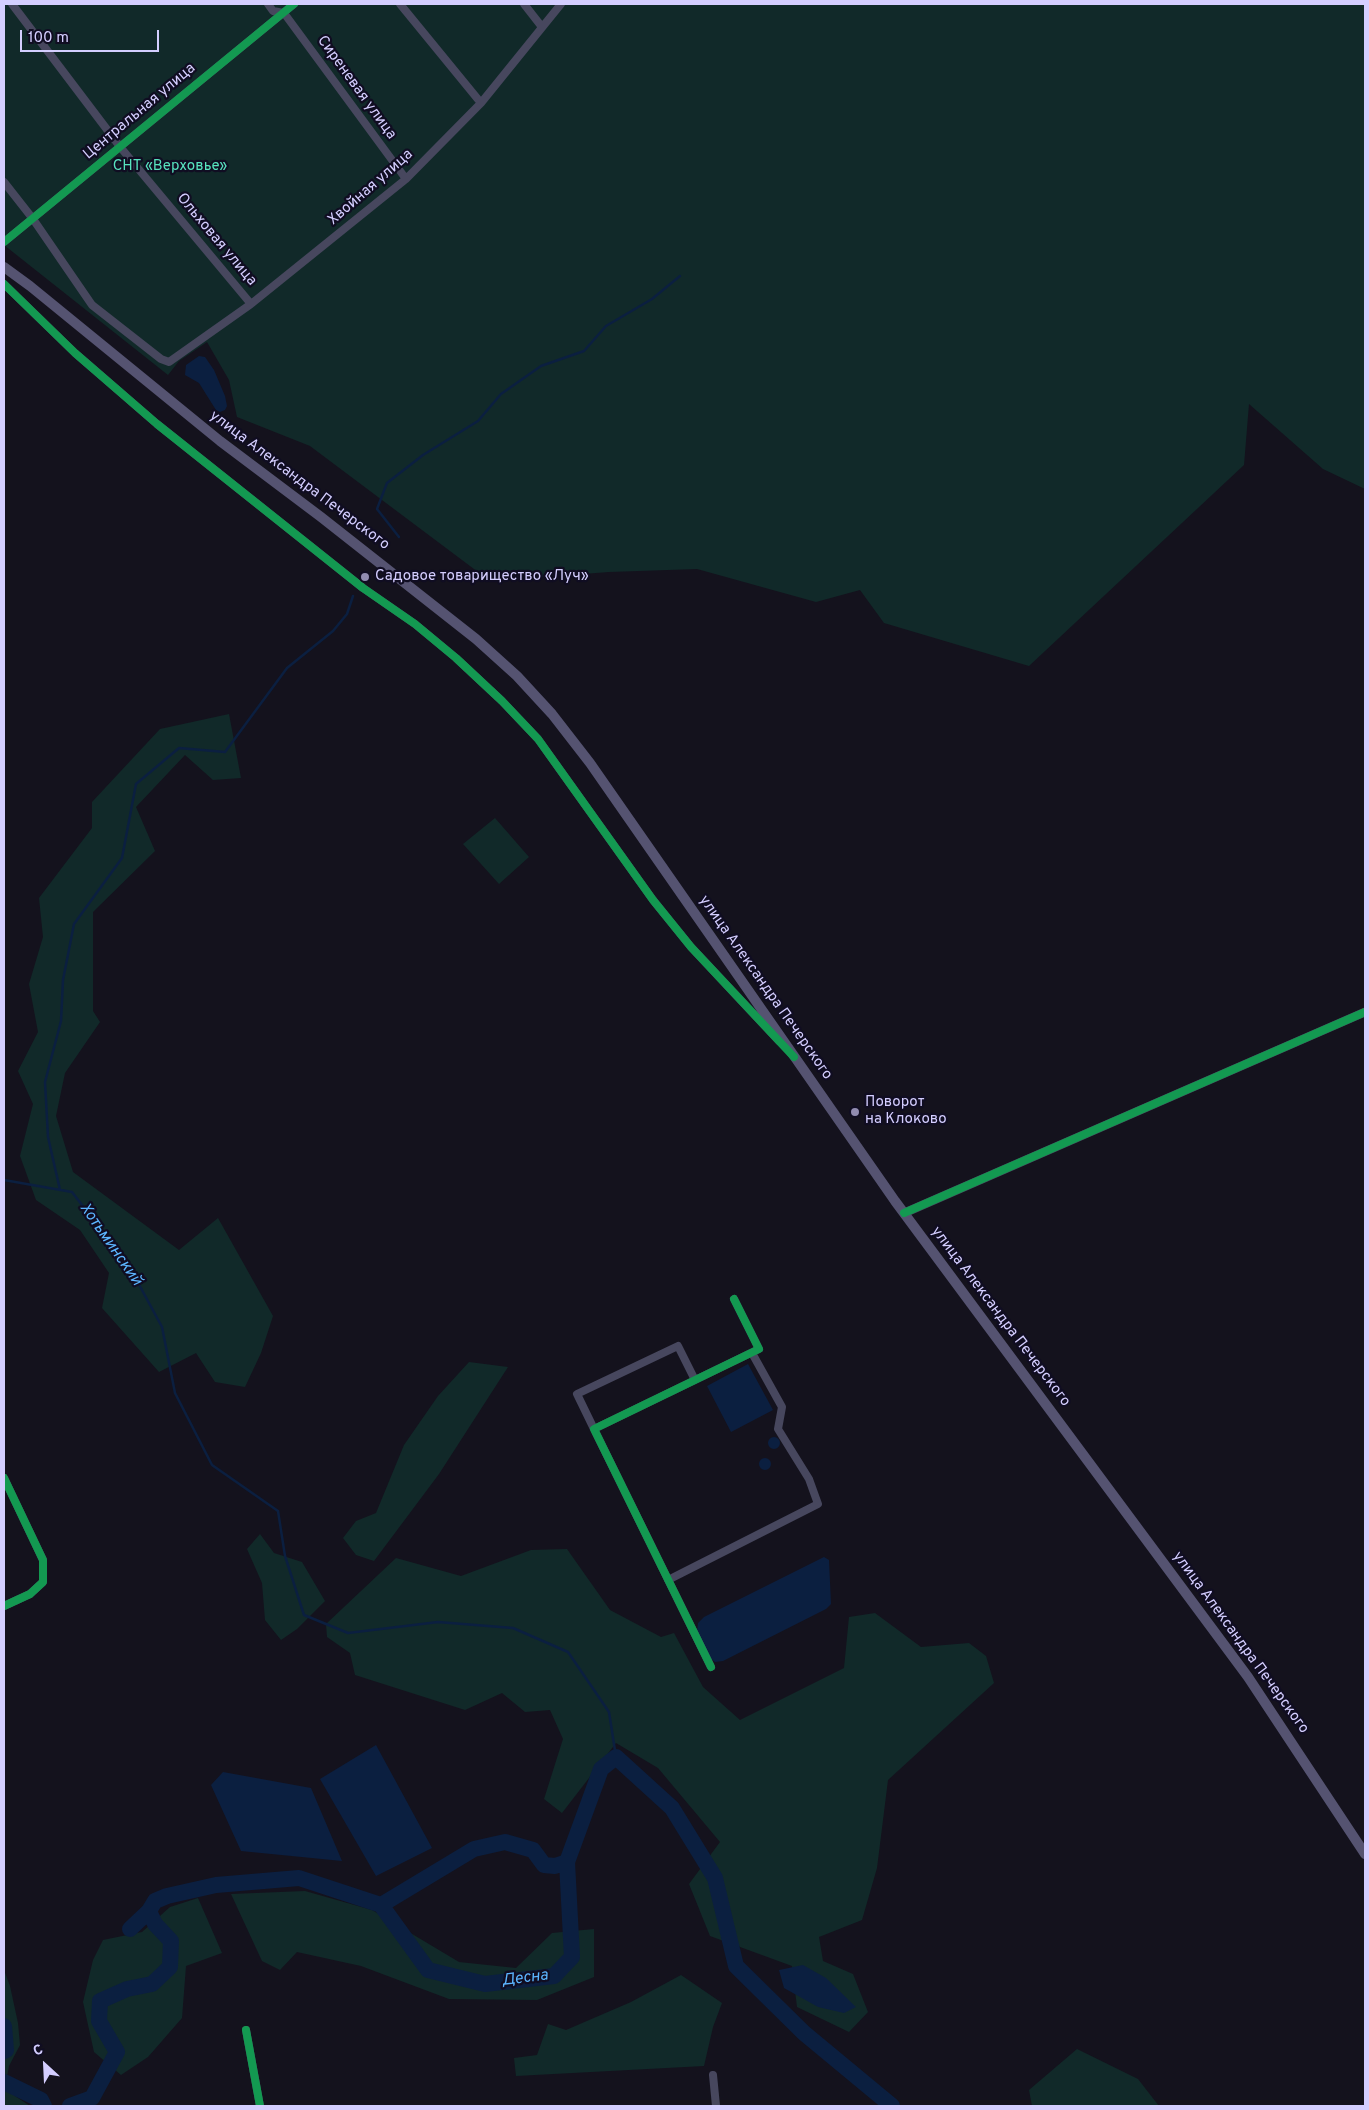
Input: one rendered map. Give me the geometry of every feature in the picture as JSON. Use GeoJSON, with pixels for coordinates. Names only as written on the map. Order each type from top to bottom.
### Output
{"type":"FeatureCollection","features":[{"type":"Feature","properties":{"kind":"main road","name":"улица Александра Печерского"},"geometry":{"type":"LineString","coordinates":[[4,267],[37,291],[220,441],[431,602],[476,639],[516,676],[552,714],[590,763],[904,1213],[1248,1677],[1365,1854]]}},
{"type":"Feature","properties":{"kind":"street","name":"Ольховая улица"},"geometry":{"type":"LineString","coordinates":[[12,4],[121,148],[251,304]]}},
{"type":"Feature","properties":{"kind":"street"},"geometry":{"type":"LineString","coordinates":[[268,4],[273,11],[284,13]]}},
{"type":"Feature","properties":{"kind":"street","name":"Центральная улица"},"geometry":{"type":"LineString","coordinates":[[4,242],[121,148],[204,76],[294,4]]}},
{"type":"Feature","properties":{"kind":"street"},"geometry":{"type":"LineString","coordinates":[[400,4],[481,103]]}},
{"type":"Feature","properties":{"kind":"street"},"geometry":{"type":"LineString","coordinates":[[524,4],[542,27]]}},
{"type":"Feature","properties":{"kind":"street","name":"Хвойная улица"},"geometry":{"type":"LineString","coordinates":[[33,219],[92,306],[161,359],[169,362],[251,304],[406,179],[481,103],[562,4]]}},
{"type":"Feature","properties":{"kind":"street","name":"Сиреневая улица"},"geometry":{"type":"LineString","coordinates":[[284,13],[406,179]]}},
{"type":"Feature","properties":{"kind":"street"},"geometry":{"type":"LineString","coordinates":[[4,182],[33,219]]}},
{"type":"Feature","properties":{"kind":"street"},"geometry":{"type":"LineString","coordinates":[[4,284],[76,352],[157,424],[363,588],[415,624],[456,658],[502,701],[538,739],[653,900],[691,948],[794,1057]]}},
{"type":"Feature","properties":{"kind":"street"},"geometry":{"type":"LineString","coordinates":[[904,1213],[1365,1012]]}},
{"type":"Feature","properties":{"kind":"street"},"geometry":{"type":"LineString","coordinates":[[594,1429],[759,1349],[734,1298]]}},
{"type":"Feature","properties":{"kind":"street"},"geometry":{"type":"LineString","coordinates":[[695,1380],[678,1346],[577,1394],[711,1667]]}},
{"type":"Feature","properties":{"kind":"street"},"geometry":{"type":"LineString","coordinates":[[668,1580],[818,1504],[809,1479],[778,1429],[782,1407],[752,1353]]}},
{"type":"Feature","properties":{"kind":"street"},"geometry":{"type":"LineString","coordinates":[[4,1478],[43,1560],[43,1582],[30,1594],[4,1606]]}},
{"type":"Feature","properties":{"kind":"street"},"geometry":{"type":"LineString","coordinates":[[246,2030],[260,2106]]}},
{"type":"Feature","properties":{"kind":"street"},"geometry":{"type":"LineString","coordinates":[[713,2076],[716,2106]]}},
{"type":"Feature","properties":{"kind":"green space","name":"СНТ «Верховье»"},"geometry":{"type":"Polygon","coordinates":[[[4,4],[1365,4],[1365,489],[1323,469],[1249,404],[1244,465],[1029,666],[884,623],[860,590],[816,602],[697,569],[609,572],[490,581],[310,446],[237,417],[229,380],[207,342],[179,361],[168,375],[4,245],[4,4]]]}},
{"type":"Feature","properties":{"kind":"green space"},"geometry":{"type":"Polygon","coordinates":[[[229,714],[241,778],[213,780],[185,755],[136,807],[155,851],[93,912],[93,1011],[100,1022],[65,1073],[56,1116],[73,1172],[179,1250],[218,1218],[273,1316],[261,1353],[245,1387],[215,1382],[196,1353],[159,1372],[102,1308],[109,1273],[80,1230],[36,1200],[20,1156],[33,1104],[18,1071],[38,1032],[29,984],[43,937],[39,898],[92,828],[92,802],[160,729],[229,714]]]}},
{"type":"Feature","properties":{"kind":"green space"},"geometry":{"type":"Polygon","coordinates":[[[495,818],[529,857],[499,884],[463,844],[495,818]]]}},
{"type":"Feature","properties":{"kind":"green space"},"geometry":{"type":"Polygon","coordinates":[[[469,1362],[508,1367],[439,1474],[374,1561],[356,1555],[343,1538],[356,1521],[376,1513],[404,1445],[438,1396],[469,1362]]]}},
{"type":"Feature","properties":{"kind":"green space"},"geometry":{"type":"Polygon","coordinates":[[[260,1534],[274,1553],[302,1562],[325,1601],[297,1629],[281,1640],[265,1620],[262,1583],[247,1549],[260,1534]]]}},
{"type":"Feature","properties":{"kind":"green space"},"geometry":{"type":"Polygon","coordinates":[[[567,1549],[610,1610],[661,1637],[674,1633],[703,1687],[740,1720],[844,1668],[849,1617],[875,1613],[921,1647],[969,1643],[986,1656],[994,1683],[888,1780],[877,1868],[862,1920],[819,1937],[823,1961],[853,1974],[868,2012],[849,2032],[797,2007],[792,1966],[710,1936],[689,1884],[720,1842],[658,1768],[616,1743],[562,1813],[544,1799],[563,1739],[550,1710],[525,1712],[502,1693],[465,1710],[355,1675],[350,1653],[327,1637],[326,1624],[396,1558],[461,1576],[531,1550],[567,1549]]]}},
{"type":"Feature","properties":{"kind":"green space"},"geometry":{"type":"Polygon","coordinates":[[[305,1891],[372,1910],[459,1962],[516,1968],[552,1933],[594,1929],[594,1977],[537,2000],[449,1999],[361,1966],[297,1952],[280,1970],[262,1961],[231,1894],[305,1891]]]}},
{"type":"Feature","properties":{"kind":"green space"},"geometry":{"type":"Polygon","coordinates":[[[198,1898],[222,1953],[186,1966],[182,2018],[148,2057],[121,2075],[94,2052],[83,2002],[93,1960],[103,1940],[142,1932],[170,1907],[198,1898]]]}},
{"type":"Feature","properties":{"kind":"green space"},"geometry":{"type":"Polygon","coordinates":[[[4,1970],[10,1986],[18,2023],[20,2045],[9,2066],[6,2082],[15,2096],[30,2106],[4,2106],[4,1970]]]}},
{"type":"Feature","properties":{"kind":"green space"},"geometry":{"type":"Polygon","coordinates":[[[681,1975],[722,2003],[713,2027],[704,2066],[516,2076],[514,2058],[537,2055],[548,2024],[566,2030],[631,2002],[681,1975]]]}},
{"type":"Feature","properties":{"kind":"green space"},"geometry":{"type":"Polygon","coordinates":[[[1077,2049],[1138,2079],[1159,2106],[1032,2106],[1029,2090],[1077,2049]]]}},
{"type":"Feature","properties":{"kind":"water"},"geometry":{"type":"Polygon","coordinates":[[[199,356],[205,357],[214,370],[225,396],[227,406],[225,410],[220,412],[216,410],[199,383],[185,375],[186,365],[199,356]]]}},
{"type":"Feature","properties":{"kind":"water"},"geometry":{"type":"Polygon","coordinates":[[[748,1364],[773,1410],[731,1432],[707,1386],[748,1364]]]}},
{"type":"Feature","properties":{"kind":"water"},"geometry":{"type":"Polygon","coordinates":[[[772,1437],[776,1437],[780,1443],[776,1449],[772,1449],[768,1445],[768,1441],[772,1437]]]}},
{"type":"Feature","properties":{"kind":"water"},"geometry":{"type":"Polygon","coordinates":[[[763,1458],[767,1458],[771,1464],[767,1470],[763,1470],[759,1466],[759,1462],[763,1458]]]}},
{"type":"Feature","properties":{"kind":"water"},"geometry":{"type":"Polygon","coordinates":[[[824,1557],[829,1560],[831,1604],[826,1609],[723,1661],[715,1662],[709,1657],[697,1632],[698,1623],[704,1617],[824,1557]]]}},
{"type":"Feature","properties":{"kind":"water"},"geometry":{"type":"Polygon","coordinates":[[[376,1745],[432,1848],[376,1876],[320,1779],[376,1745]]]}},
{"type":"Feature","properties":{"kind":"water"},"geometry":{"type":"Polygon","coordinates":[[[223,1772],[311,1788],[342,1861],[241,1851],[211,1785],[223,1772]]]}},
{"type":"Feature","properties":{"kind":"water"},"geometry":{"type":"Polygon","coordinates":[[[803,1965],[826,1978],[856,2007],[844,2013],[818,2007],[784,1988],[779,1970],[803,1965]]]}},
{"type":"Feature","properties":{"kind":"waterway"},"geometry":{"type":"LineString","coordinates":[[399,537],[377,509],[387,483],[423,455],[478,421],[501,394],[541,366],[584,351],[606,326],[652,299],[680,276]]}},
{"type":"Feature","properties":{"kind":"waterway"},"geometry":{"type":"LineString","coordinates":[[60,1190],[48,1137],[45,1082],[61,1021],[63,980],[74,924],[122,858],[136,784],[179,748],[225,752],[287,668],[333,631],[347,614],[353,596]]}},
{"type":"Feature","properties":{"kind":"waterway","name":"Хотьминский"},"geometry":{"type":"LineString","coordinates":[[4,1180],[72,1192],[129,1266],[162,1327],[175,1393],[212,1465],[278,1511],[285,1556],[304,1615],[348,1633],[438,1622],[513,1628],[568,1652],[609,1712],[616,1757]]}},
{"type":"Feature","properties":{"kind":"waterway","name":"Десна"},"geometry":{"type":"LineString","coordinates":[[70,2106],[92,2098],[117,2052],[99,2021],[100,2001],[127,1989],[152,1984],[170,1967],[171,1941],[155,1924],[149,1911],[155,1901],[167,1896],[216,1885],[299,1878],[381,1905],[428,1970],[485,1984],[554,1976],[572,1957],[567,1862],[601,1769],[616,1757],[672,1808],[715,1878],[736,1966],[804,2033],[892,2106]]}},
{"type":"Feature","properties":{"kind":"waterway"},"geometry":{"type":"LineString","coordinates":[[381,1905],[474,1849],[505,1842],[533,1850],[544,1865],[555,1866],[567,1862]]}},
{"type":"Feature","properties":{"kind":"waterway"},"geometry":{"type":"LineString","coordinates":[[130,1929],[149,1911]]}},
{"type":"Feature","properties":{"kind":"waterway","name":"Десна"},"geometry":{"type":"LineString","coordinates":[[4,2026],[6,2050],[4,2051]]}},
{"type":"Feature","properties":{"kind":"waterway","name":"Десна"},"geometry":{"type":"LineString","coordinates":[[4,2082],[41,2100],[44,2106]]}},
{"type":"Feature","properties":{"kind":"cycle path"},"geometry":{"type":"LineString","coordinates":[[4,242],[294,4]]}},
{"type":"Feature","properties":{"kind":"cycle path"},"geometry":{"type":"LineString","coordinates":[[4,284],[75,353],[157,424],[363,588],[415,624],[456,658],[502,701],[538,739],[653,900],[691,947],[794,1057]]}},
{"type":"Feature","properties":{"kind":"cycle path"},"geometry":{"type":"LineString","coordinates":[[904,1213],[1365,1012]]}},
{"type":"Feature","properties":{"kind":"cycle path"},"geometry":{"type":"LineString","coordinates":[[711,1667],[594,1429],[759,1349],[734,1299]]}},
{"type":"Feature","properties":{"kind":"cycle path"},"geometry":{"type":"LineString","coordinates":[[4,1478],[43,1560],[43,1582],[30,1594],[4,1606]]}},
{"type":"Feature","properties":{"kind":"cycle path"},"geometry":{"type":"LineString","coordinates":[[246,2030],[260,2106]]}},
{"type":"Feature","properties":{"kind":"place","name":"Садовое товарищество «Луч»"},"geometry":{"type":"Point","coordinates":[365,577]}},
{"type":"Feature","properties":{"kind":"place","name":"Поворот на Клоково"},"geometry":{"type":"Point","coordinates":[855,1112]}}]}
